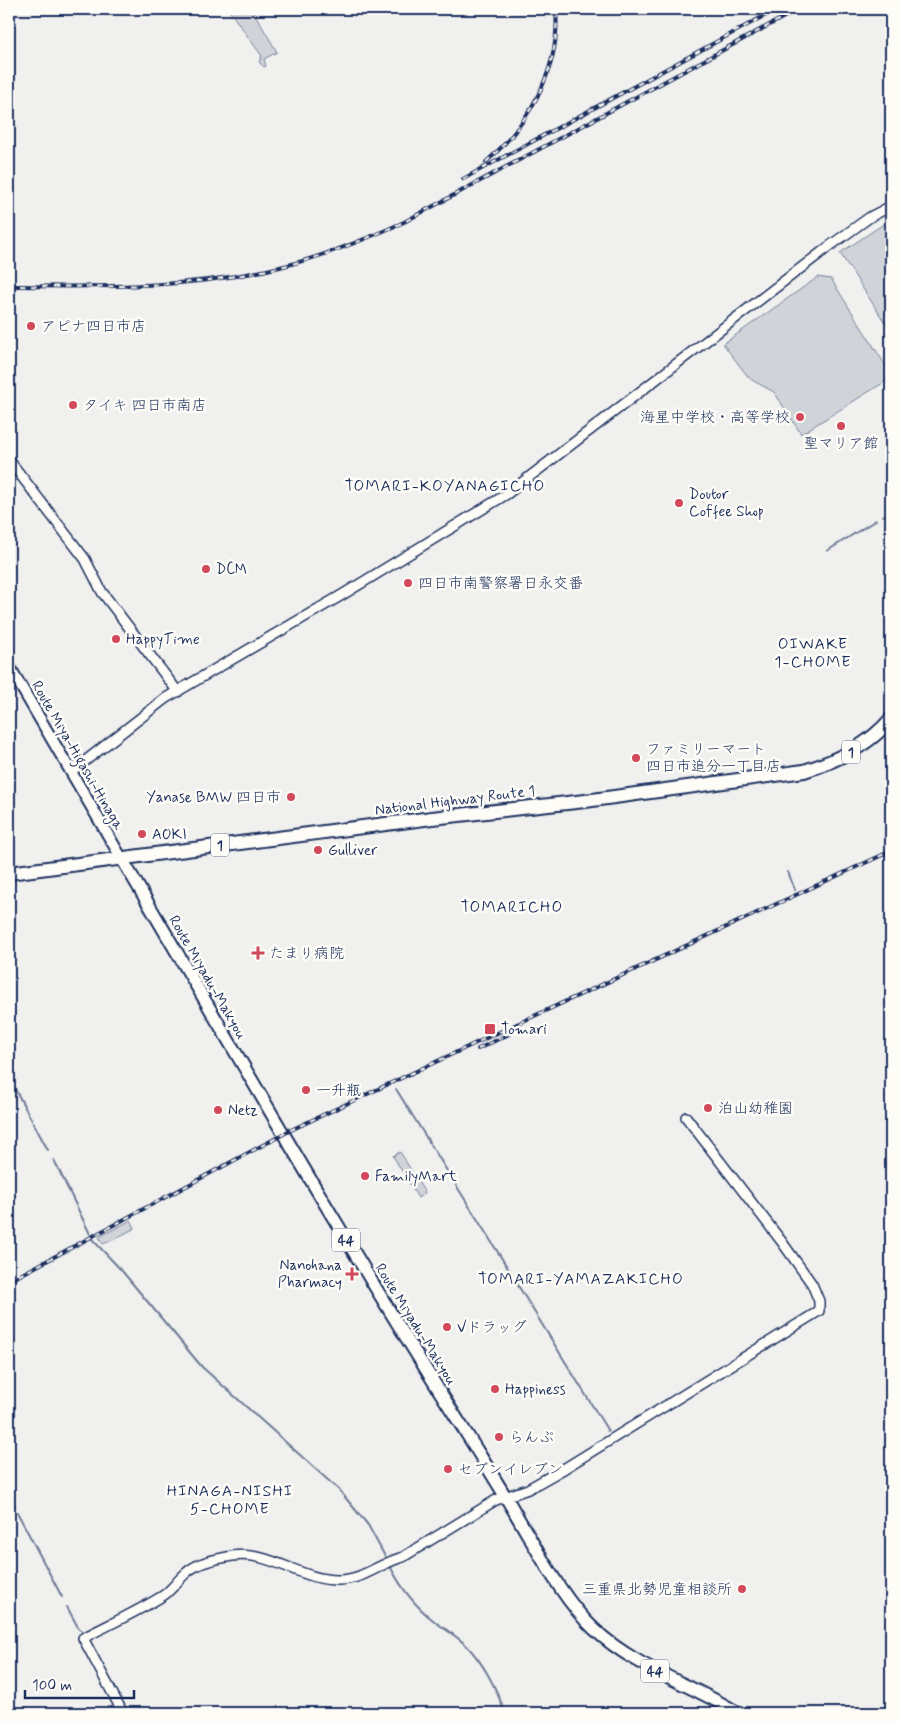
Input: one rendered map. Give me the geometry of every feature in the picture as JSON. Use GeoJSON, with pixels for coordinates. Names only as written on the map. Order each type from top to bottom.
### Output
{"type":"FeatureCollection","features":[{"type":"Feature","properties":{"kind":"highway","name":"National Highway Route 1"},"geometry":{"type":"LineString","coordinates":[[9,873],[432,818],[585,801],[804,771],[830,763],[849,753],[874,736],[891,719]]}},
{"type":"Feature","properties":{"kind":"main road","name":"Route Miya-Higashi-Hinaga"},"geometry":{"type":"LineString","coordinates":[[9,666],[122,859]]}},
{"type":"Feature","properties":{"kind":"main road","name":"Route Miyadu-Makyou"},"geometry":{"type":"LineString","coordinates":[[122,859],[282,1135],[382,1300],[544,1561],[581,1615],[595,1630],[634,1659],[738,1713]]}},
{"type":"Feature","properties":{"kind":"street"},"geometry":{"type":"LineString","coordinates":[[71,772],[166,698],[492,505],[827,248],[870,217],[891,206]]}},
{"type":"Feature","properties":{"kind":"street"},"geometry":{"type":"LineString","coordinates":[[9,460],[85,560],[102,592],[178,692]]}},
{"type":"Feature","properties":{"kind":"street"},"geometry":{"type":"LineString","coordinates":[[123,1713],[83,1638],[165,1594],[186,1573],[195,1567],[209,1561],[232,1556],[257,1557],[270,1560],[310,1576],[338,1580],[365,1575],[403,1557],[496,1500],[528,1489],[565,1468],[819,1311],[819,1302],[812,1284],[686,1117]]}},
{"type":"Feature","properties":{"kind":"shaded area"},"geometry":{"type":"Polygon","coordinates":[[[228,9],[252,9],[277,52],[264,59],[266,66],[264,67],[259,62],[262,56],[228,9]]]}},
{"type":"Feature","properties":{"kind":"shaded area"},"geometry":{"type":"Polygon","coordinates":[[[891,219],[891,332],[840,253],[891,219]]]}},
{"type":"Feature","properties":{"kind":"shaded area"},"geometry":{"type":"Polygon","coordinates":[[[818,277],[831,279],[891,374],[891,378],[801,434],[774,392],[750,379],[723,344],[818,277]]]}},
{"type":"Feature","properties":{"kind":"shaded area"},"geometry":{"type":"Polygon","coordinates":[[[400,1152],[425,1193],[418,1198],[393,1156],[400,1152]]]}},
{"type":"Feature","properties":{"kind":"shaded area"},"geometry":{"type":"Polygon","coordinates":[[[131,1220],[135,1228],[103,1244],[99,1237],[131,1220]]]}},
{"type":"Feature","properties":{"kind":"waterway"},"geometry":{"type":"LineString","coordinates":[[883,516],[891,510]]}},
{"type":"Feature","properties":{"kind":"waterway"},"geometry":{"type":"LineString","coordinates":[[827,551],[876,520]]}},
{"type":"Feature","properties":{"kind":"waterway"},"geometry":{"type":"LineString","coordinates":[[788,872],[795,890]]}},
{"type":"Feature","properties":{"kind":"waterway"},"geometry":{"type":"LineString","coordinates":[[9,1078],[48,1150]]}},
{"type":"Feature","properties":{"kind":"waterway"},"geometry":{"type":"LineString","coordinates":[[396,1089],[509,1270]]}},
{"type":"Feature","properties":{"kind":"waterway"},"geometry":{"type":"LineString","coordinates":[[54,1160],[90,1234]]}},
{"type":"Feature","properties":{"kind":"waterway"},"geometry":{"type":"LineString","coordinates":[[92,1239],[122,1271],[202,1367],[339,1490],[368,1525],[387,1560]]}},
{"type":"Feature","properties":{"kind":"waterway"},"geometry":{"type":"LineString","coordinates":[[514,1279],[608,1431]]}},
{"type":"Feature","properties":{"kind":"waterway"},"geometry":{"type":"LineString","coordinates":[[9,1495],[15,1506]]}},
{"type":"Feature","properties":{"kind":"waterway"},"geometry":{"type":"LineString","coordinates":[[17,1512],[62,1597]]}},
{"type":"Feature","properties":{"kind":"waterway"},"geometry":{"type":"LineString","coordinates":[[390,1566],[403,1589],[414,1602],[433,1620],[463,1642],[473,1653],[489,1678],[505,1713]]}},
{"type":"Feature","properties":{"kind":"waterway"},"geometry":{"type":"LineString","coordinates":[[67,1607],[79,1629],[83,1632]]}},
{"type":"Feature","properties":{"kind":"railway"},"geometry":{"type":"LineString","coordinates":[[486,162],[516,130],[539,93],[553,52],[556,31],[556,9]]}},
{"type":"Feature","properties":{"kind":"railway"},"geometry":{"type":"LineString","coordinates":[[463,179],[777,9]]}},
{"type":"Feature","properties":{"kind":"railway"},"geometry":{"type":"LineString","coordinates":[[9,286],[77,287],[179,283],[247,274],[296,263],[328,253],[359,242],[404,222],[799,9]]}},
{"type":"Feature","properties":{"kind":"railway"},"geometry":{"type":"LineString","coordinates":[[9,1281],[293,1129],[891,851]]}},
{"type":"Feature","properties":{"kind":"railway"},"geometry":{"type":"LineString","coordinates":[[478,1049],[509,1034]]}},
{"type":"Feature","properties":{"kind":"place","name":"アピナ四日市店"},"geometry":{"type":"Point","coordinates":[31,326]}},
{"type":"Feature","properties":{"kind":"place","name":"タイキ 四日市南店"},"geometry":{"type":"Point","coordinates":[73,405]}},
{"type":"Feature","properties":{"kind":"place","name":"海星中学校・高等学校"},"geometry":{"type":"Point","coordinates":[800,417]}},
{"type":"Feature","properties":{"kind":"place","name":"聖マリア館"},"geometry":{"type":"Point","coordinates":[841,426]}},
{"type":"Feature","properties":{"kind":"place","name":"Doutor Coffee Shop"},"geometry":{"type":"Point","coordinates":[679,503]}},
{"type":"Feature","properties":{"kind":"place","name":"DCM"},"geometry":{"type":"Point","coordinates":[206,569]}},
{"type":"Feature","properties":{"kind":"place","name":"四日市南警察署日永交番"},"geometry":{"type":"Point","coordinates":[408,583]}},
{"type":"Feature","properties":{"kind":"place","name":"HappyTime"},"geometry":{"type":"Point","coordinates":[116,639]}},
{"type":"Feature","properties":{"kind":"place","name":"ファミリーマート 四日市追分一丁目店"},"geometry":{"type":"Point","coordinates":[636,758]}},
{"type":"Feature","properties":{"kind":"place","name":"Yanase BMW 四日市"},"geometry":{"type":"Point","coordinates":[291,797]}},
{"type":"Feature","properties":{"kind":"place","name":"AOKI"},"geometry":{"type":"Point","coordinates":[142,834]}},
{"type":"Feature","properties":{"kind":"place","name":"Gulliver"},"geometry":{"type":"Point","coordinates":[318,850]}},
{"type":"Feature","properties":{"kind":"place","name":"たまり病院"},"geometry":{"type":"Point","coordinates":[258,953]}},
{"type":"Feature","properties":{"kind":"place","name":"Tomari"},"geometry":{"type":"Point","coordinates":[490,1029]}},
{"type":"Feature","properties":{"kind":"place","name":"一升瓶"},"geometry":{"type":"Point","coordinates":[306,1090]}},
{"type":"Feature","properties":{"kind":"place","name":"泊山幼稚園"},"geometry":{"type":"Point","coordinates":[708,1108]}},
{"type":"Feature","properties":{"kind":"place","name":"Netz"},"geometry":{"type":"Point","coordinates":[218,1110]}},
{"type":"Feature","properties":{"kind":"place","name":"FamilyMart"},"geometry":{"type":"Point","coordinates":[365,1176]}},
{"type":"Feature","properties":{"kind":"place","name":"Nanohana Pharmacy"},"geometry":{"type":"Point","coordinates":[352,1274]}},
{"type":"Feature","properties":{"kind":"place","name":"Vドラッグ"},"geometry":{"type":"Point","coordinates":[447,1327]}},
{"type":"Feature","properties":{"kind":"place","name":"Happiness"},"geometry":{"type":"Point","coordinates":[495,1389]}},
{"type":"Feature","properties":{"kind":"place","name":"らんぷ"},"geometry":{"type":"Point","coordinates":[499,1437]}},
{"type":"Feature","properties":{"kind":"place","name":"セブンイレブン"},"geometry":{"type":"Point","coordinates":[448,1469]}},
{"type":"Feature","properties":{"kind":"place","name":"三重県北勢児童相談所"},"geometry":{"type":"Point","coordinates":[742,1589]}},
{"type":"Feature","properties":{"kind":"district","name":"TOMARI-KOYANAGICHO"},"geometry":{"type":"Point","coordinates":[445,485]}},
{"type":"Feature","properties":{"kind":"district","name":"OIWAKE 1-CHOME"},"geometry":{"type":"Point","coordinates":[813,652]}},
{"type":"Feature","properties":{"kind":"district","name":"TOMARICHO"},"geometry":{"type":"Point","coordinates":[512,906]}},
{"type":"Feature","properties":{"kind":"district","name":"TOMARI-YAMAZAKICHO"},"geometry":{"type":"Point","coordinates":[581,1278]}},
{"type":"Feature","properties":{"kind":"district","name":"HINAGA-NISHI 5-CHOME"},"geometry":{"type":"Point","coordinates":[230,1499]}}]}
